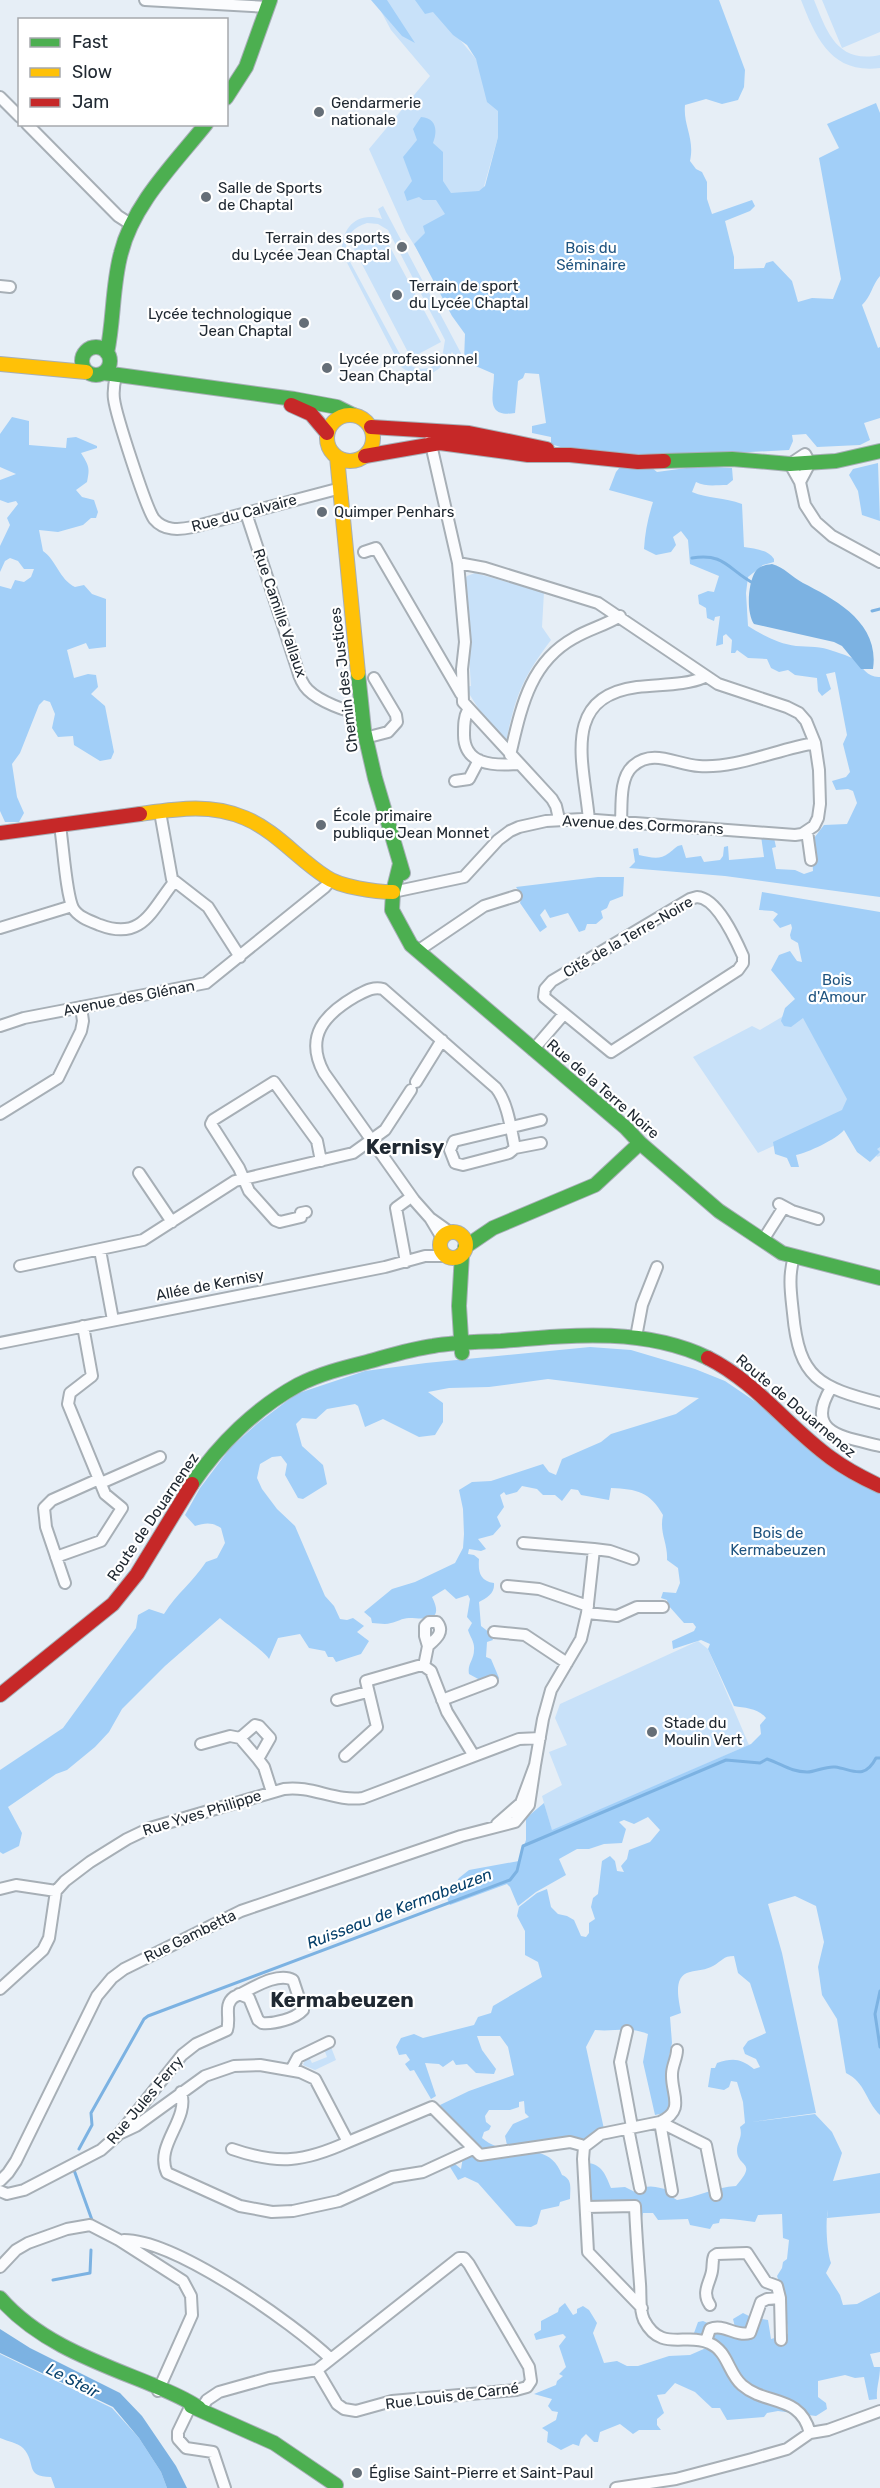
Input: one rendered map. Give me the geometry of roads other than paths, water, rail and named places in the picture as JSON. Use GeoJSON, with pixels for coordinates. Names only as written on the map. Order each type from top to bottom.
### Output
{"type":"FeatureCollection","features":[{"type":"Feature","properties":{"kind":"main road"},"geometry":{"type":"LineString","coordinates":[[228,95],[246,67],[269,4]]}},
{"type":"Feature","properties":{"kind":"main road"},"geometry":{"type":"LineString","coordinates":[[110,365],[112,312],[121,252],[132,225],[149,198],[204,126]]}},
{"type":"Feature","properties":{"kind":"main road"},"geometry":{"type":"LineString","coordinates":[[84,365],[87,350],[110,365],[269,397],[336,407],[364,419],[372,430],[373,443],[349,470],[341,488]]}},
{"type":"Feature","properties":{"kind":"main road"},"geometry":{"type":"LineString","coordinates":[[0,364],[55,368],[84,365],[95,375],[110,365]]}},
{"type":"Feature","properties":{"kind":"main road"},"geometry":{"type":"LineString","coordinates":[[269,397],[311,414],[327,434],[329,447],[337,457],[350,461],[431,443],[452,443],[528,455],[570,455],[631,462],[848,460],[880,452]]}},
{"type":"Feature","properties":{"kind":"main road"},"geometry":{"type":"LineString","coordinates":[[327,434],[337,419],[353,415]]}},
{"type":"Feature","properties":{"kind":"main road"},"geometry":{"type":"LineString","coordinates":[[372,430],[452,430],[570,455]]}},
{"type":"Feature","properties":{"kind":"main road"},"geometry":{"type":"LineString","coordinates":[[743,460],[790,464],[880,442]]}},
{"type":"Feature","properties":{"kind":"main road","name":"Chemin des Justices"},"geometry":{"type":"LineString","coordinates":[[337,457],[365,738],[400,864],[397,912]]}},
{"type":"Feature","properties":{"kind":"main road"},"geometry":{"type":"LineString","coordinates":[[0,833],[203,807],[243,817],[265,828],[331,880],[378,892],[397,891]]}},
{"type":"Feature","properties":{"kind":"main road","name":"Rue de la Terre Noire"},"geometry":{"type":"LineString","coordinates":[[397,912],[409,935],[424,952],[719,1211],[782,1253],[880,1278]]}},
{"type":"Feature","properties":{"kind":"main road","name":"Allée de Kernisy"},"geometry":{"type":"LineString","coordinates":[[452,1245],[590,1188],[607,1176],[639,1143]]}},
{"type":"Feature","properties":{"kind":"main road"},"geometry":{"type":"LineString","coordinates":[[452,1245],[461,1274],[455,1349]]}},
{"type":"Feature","properties":{"kind":"main road"},"geometry":{"type":"LineString","coordinates":[[456,1325],[479,1342]]}},
{"type":"Feature","properties":{"kind":"main road"},"geometry":{"type":"LineString","coordinates":[[432,1346],[456,1325]]}},
{"type":"Feature","properties":{"kind":"main road","name":"Route de Douarnenez"},"geometry":{"type":"LineString","coordinates":[[352,1365],[455,1349],[586,1336]]}},
{"type":"Feature","properties":{"kind":"main road","name":"Route de Douarnenez"},"geometry":{"type":"LineString","coordinates":[[0,1695],[108,1610],[132,1582],[199,1475],[235,1434],[264,1408],[297,1385],[320,1375],[432,1346],[455,1349],[479,1342],[586,1336],[636,1337],[693,1351],[724,1367],[746,1383],[832,1460],[860,1478],[880,1486]]}},
{"type":"Feature","properties":{"kind":"main road","name":"Route de Douarnenez"},"geometry":{"type":"LineString","coordinates":[[0,1685],[49,1649],[74,1636]]}},
{"type":"Feature","properties":{"kind":"main road"},"geometry":{"type":"LineString","coordinates":[[0,2285],[27,2324]]}},
{"type":"Feature","properties":{"kind":"main road"},"geometry":{"type":"LineString","coordinates":[[0,2298],[14,2316],[46,2336],[274,2443],[333,2487]]}},
{"type":"Feature","properties":{"kind":"street"},"geometry":{"type":"LineString","coordinates":[[145,0],[269,4]]}},
{"type":"Feature","properties":{"kind":"street"},"geometry":{"type":"LineString","coordinates":[[0,97],[18,115]]}},
{"type":"Feature","properties":{"kind":"street"},"geometry":{"type":"LineString","coordinates":[[29,126],[118,216],[132,225]]}},
{"type":"Feature","properties":{"kind":"street","name":"Rue du Calvaire"},"geometry":{"type":"LineString","coordinates":[[110,365],[115,405],[147,505],[154,519],[170,528],[185,529],[341,488]]}},
{"type":"Feature","properties":{"kind":"street"},"geometry":{"type":"LineString","coordinates":[[372,430],[422,433],[431,443],[458,563],[465,642],[461,694]]}},
{"type":"Feature","properties":{"kind":"street"},"geometry":{"type":"LineString","coordinates":[[431,443],[452,430]]}},
{"type":"Feature","properties":{"kind":"street"},"geometry":{"type":"LineString","coordinates":[[800,482],[808,459]]}},
{"type":"Feature","properties":{"kind":"street"},"geometry":{"type":"LineString","coordinates":[[790,464],[800,482],[804,505],[816,522],[832,536],[880,562]]}},
{"type":"Feature","properties":{"kind":"street","name":"Rue Camille Vallaux"},"geometry":{"type":"LineString","coordinates":[[246,513],[305,686],[314,694],[345,710],[362,712]]}},
{"type":"Feature","properties":{"kind":"street"},"geometry":{"type":"LineString","coordinates":[[364,552],[376,548],[461,694],[468,710],[555,803],[559,819]]}},
{"type":"Feature","properties":{"kind":"street"},"geometry":{"type":"LineString","coordinates":[[458,563],[477,566],[598,603],[705,676],[731,690],[794,710],[806,721],[815,743],[819,770],[819,813],[817,822],[807,831],[811,860]]}},
{"type":"Feature","properties":{"kind":"street"},"geometry":{"type":"LineString","coordinates":[[510,755],[523,702],[542,664],[571,640],[620,616]]}},
{"type":"Feature","properties":{"kind":"street"},"geometry":{"type":"LineString","coordinates":[[589,820],[582,742],[583,726],[592,707],[604,698],[626,690],[687,682],[705,676]]}},
{"type":"Feature","properties":{"kind":"street"},"geometry":{"type":"LineString","coordinates":[[365,738],[387,732],[397,722],[396,715],[374,678]]}},
{"type":"Feature","properties":{"kind":"street"},"geometry":{"type":"LineString","coordinates":[[468,710],[464,721],[464,747],[468,753],[479,760],[495,764],[518,764]]}},
{"type":"Feature","properties":{"kind":"street"},"geometry":{"type":"LineString","coordinates":[[621,823],[625,779],[631,767],[644,759],[663,758],[698,766],[720,765],[815,743]]}},
{"type":"Feature","properties":{"kind":"street"},"geometry":{"type":"LineString","coordinates":[[455,781],[469,779],[479,760]]}},
{"type":"Feature","properties":{"kind":"street"},"geometry":{"type":"LineString","coordinates":[[159,812],[169,872],[174,882],[208,907],[240,957]]}},
{"type":"Feature","properties":{"kind":"street","name":"Avenue des Cormorans"},"geometry":{"type":"LineString","coordinates":[[397,891],[467,876],[498,840],[515,828],[559,819],[791,835],[807,831]]}},
{"type":"Feature","properties":{"kind":"street"},"geometry":{"type":"LineString","coordinates":[[60,826],[72,906],[78,914],[96,923],[117,930],[132,930],[142,922],[174,882]]}},
{"type":"Feature","properties":{"kind":"street","name":"Avenue des Glénan"},"geometry":{"type":"LineString","coordinates":[[1,1023],[201,985],[216,977],[331,880]]}},
{"type":"Feature","properties":{"kind":"street"},"geometry":{"type":"LineString","coordinates":[[424,952],[484,906],[516,896]]}},
{"type":"Feature","properties":{"kind":"street","name":"Cité de la Terre-Noire"},"geometry":{"type":"LineString","coordinates":[[703,897],[713,903],[743,956],[743,963],[738,970],[611,1052],[564,1014],[544,997],[543,992],[547,985],[690,899],[703,897]]}},
{"type":"Feature","properties":{"kind":"street"},"geometry":{"type":"LineString","coordinates":[[0,928],[72,906]]}},
{"type":"Feature","properties":{"kind":"street"},"geometry":{"type":"LineString","coordinates":[[452,1245],[372,1141],[320,1066],[316,1041],[324,1020],[339,1006],[378,987],[387,991],[499,1090],[515,1148]]}},
{"type":"Feature","properties":{"kind":"street"},"geometry":{"type":"LineString","coordinates":[[0,1114],[58,1078],[81,1031],[83,1021],[81,1006]]}},
{"type":"Feature","properties":{"kind":"street"},"geometry":{"type":"LineString","coordinates":[[533,1050],[564,1014]]}},
{"type":"Feature","properties":{"kind":"street"},"geometry":{"type":"LineString","coordinates":[[20,1266],[143,1240],[243,1178],[349,1155],[372,1141],[389,1126],[442,1040]]}},
{"type":"Feature","properties":{"kind":"street"},"geometry":{"type":"LineString","coordinates":[[306,1212],[301,1213],[301,1217],[280,1222],[274,1220],[250,1194],[211,1124],[213,1120],[271,1082],[278,1085],[314,1137],[321,1161]]}},
{"type":"Feature","properties":{"kind":"street"},"geometry":{"type":"LineString","coordinates":[[541,1120],[454,1141],[450,1150],[455,1163],[463,1165],[509,1153],[515,1148],[542,1143]]}},
{"type":"Feature","properties":{"kind":"street"},"geometry":{"type":"LineString","coordinates":[[139,1173],[172,1222]]}},
{"type":"Feature","properties":{"kind":"street"},"geometry":{"type":"LineString","coordinates":[[406,1262],[396,1208],[407,1200]]}},
{"type":"Feature","properties":{"kind":"street"},"geometry":{"type":"LineString","coordinates":[[763,1240],[782,1205],[818,1219]]}},
{"type":"Feature","properties":{"kind":"street","name":"Allée de Kernisy"},"geometry":{"type":"LineString","coordinates":[[0,1342],[406,1262],[452,1245]]}},
{"type":"Feature","properties":{"kind":"street"},"geometry":{"type":"LineString","coordinates":[[100,1250],[113,1320]]}},
{"type":"Feature","properties":{"kind":"street"},"geometry":{"type":"LineString","coordinates":[[794,1257],[790,1279],[796,1346],[802,1360],[810,1371],[831,1388],[844,1394],[880,1403]]}},
{"type":"Feature","properties":{"kind":"street"},"geometry":{"type":"LineString","coordinates":[[636,1337],[642,1305],[657,1268]]}},
{"type":"Feature","properties":{"kind":"street"},"geometry":{"type":"LineString","coordinates":[[56,1557],[101,1541],[122,1508],[108,1497],[100,1481],[68,1400],[70,1393],[92,1376],[83,1326]]}},
{"type":"Feature","properties":{"kind":"street"},"geometry":{"type":"LineString","coordinates":[[831,1388],[821,1411],[822,1420],[828,1430],[880,1446]]}},
{"type":"Feature","properties":{"kind":"street"},"geometry":{"type":"LineString","coordinates":[[65,1583],[43,1514],[46,1504],[160,1457]]}},
{"type":"Feature","properties":{"kind":"street"},"geometry":{"type":"LineString","coordinates":[[523,1543],[610,1551],[633,1559]]}},
{"type":"Feature","properties":{"kind":"street"},"geometry":{"type":"LineString","coordinates":[[540,1738],[551,1690],[581,1639],[594,1549]]}},
{"type":"Feature","properties":{"kind":"street"},"geometry":{"type":"LineString","coordinates":[[507,1586],[539,1589],[587,1610],[617,1616],[637,1607],[663,1607]]}},
{"type":"Feature","properties":{"kind":"street"},"geometry":{"type":"LineString","coordinates":[[494,1632],[525,1635],[567,1663]]}},
{"type":"Feature","properties":{"kind":"street"},"geometry":{"type":"LineString","coordinates":[[424,1666],[428,1646]]}},
{"type":"Feature","properties":{"kind":"street"},"geometry":{"type":"LineString","coordinates":[[345,1756],[377,1727],[367,1692],[368,1680],[414,1666],[424,1666],[431,1671],[442,1700],[474,1756]]}},
{"type":"Feature","properties":{"kind":"street"},"geometry":{"type":"LineString","coordinates":[[442,1700],[492,1681]]}},
{"type":"Feature","properties":{"kind":"street"},"geometry":{"type":"LineString","coordinates":[[337,1700],[367,1692]]}},
{"type":"Feature","properties":{"kind":"street"},"geometry":{"type":"LineString","coordinates":[[201,1744],[230,1736],[240,1738],[249,1728],[255,1725],[260,1726],[270,1738],[258,1759]]}},
{"type":"Feature","properties":{"kind":"street","name":"Rue Yves Philippe"},"geometry":{"type":"LineString","coordinates":[[240,1738],[264,1767],[272,1792]]}},
{"type":"Feature","properties":{"kind":"street","name":"Rue Yves Philippe"},"geometry":{"type":"LineString","coordinates":[[56,1891],[90,1862],[137,1833],[292,1788],[344,1799],[363,1798],[519,1739],[540,1738]]}},
{"type":"Feature","properties":{"kind":"street","name":"Rue Gambetta"},"geometry":{"type":"LineString","coordinates":[[0,2181],[16,2161],[97,1996],[117,1974],[168,1946],[253,1906],[461,1836],[509,1824],[517,1815],[535,1765],[540,1738]]}},
{"type":"Feature","properties":{"kind":"street"},"geometry":{"type":"LineString","coordinates":[[0,1889],[16,1886],[56,1891],[53,1899],[50,1933],[45,1947],[33,1961],[0,1989]]}},
{"type":"Feature","properties":{"kind":"street"},"geometry":{"type":"LineString","coordinates":[[286,1977],[293,1980],[303,2010],[301,2014],[279,2021],[262,2023],[258,2020],[249,1998],[239,1994],[286,1977]]}},
{"type":"Feature","properties":{"kind":"street","name":"Rue Jules Ferry"},"geometry":{"type":"LineString","coordinates":[[0,2191],[10,2194],[33,2186],[94,2154],[119,2134],[182,2055],[196,2044],[225,2032],[229,2022],[228,2003],[230,1998],[239,1994]]}},
{"type":"Feature","properties":{"kind":"street"},"geometry":{"type":"LineString","coordinates":[[627,2031],[620,2062],[640,2188]]}},
{"type":"Feature","properties":{"kind":"street"},"geometry":{"type":"LineString","coordinates":[[291,2070],[298,2057],[329,2042]]}},
{"type":"Feature","properties":{"kind":"street"},"geometry":{"type":"LineString","coordinates":[[583,2146],[597,2135],[660,2122],[669,2116],[676,2105],[672,2073],[677,2050]]}},
{"type":"Feature","properties":{"kind":"street"},"geometry":{"type":"LineString","coordinates":[[119,2134],[132,2129],[205,2076],[227,2067],[260,2065],[291,2070],[315,2079],[348,2142]]}},
{"type":"Feature","properties":{"kind":"street"},"geometry":{"type":"LineString","coordinates":[[181,2092],[184,2105],[164,2157],[166,2173],[240,2205],[258,2210],[279,2212],[315,2208],[347,2198],[392,2177],[423,2172],[473,2149]]}},
{"type":"Feature","properties":{"kind":"street"},"geometry":{"type":"LineString","coordinates":[[232,2149],[259,2157],[287,2160],[316,2154],[432,2107],[480,2155],[570,2142],[583,2146]]}},
{"type":"Feature","properties":{"kind":"street"},"geometry":{"type":"LineString","coordinates":[[660,2122],[672,2191]]}},
{"type":"Feature","properties":{"kind":"street"},"geometry":{"type":"LineString","coordinates":[[660,2122],[706,2145],[716,2195]]}},
{"type":"Feature","properties":{"kind":"street"},"geometry":{"type":"LineString","coordinates":[[583,2146],[587,2248],[590,2255],[642,2308]]}},
{"type":"Feature","properties":{"kind":"street"},"geometry":{"type":"LineString","coordinates":[[586,2207],[635,2206],[642,2308],[647,2324],[660,2337],[675,2341],[706,2341],[721,2351],[744,2387],[797,2410],[805,2420],[810,2433]]}},
{"type":"Feature","properties":{"kind":"street"},"geometry":{"type":"LineString","coordinates":[[0,2267],[16,2250],[28,2243],[75,2227],[94,2226],[183,2281],[191,2296],[191,2318],[155,2387]]}},
{"type":"Feature","properties":{"kind":"street"},"geometry":{"type":"LineString","coordinates":[[120,2240],[159,2247],[213,2274],[251,2298],[331,2359]]}},
{"type":"Feature","properties":{"kind":"street"},"geometry":{"type":"LineString","coordinates":[[710,2305],[707,2300],[706,2286],[711,2275],[714,2256],[747,2253],[766,2282],[777,2286],[780,2298],[781,2340]]}},
{"type":"Feature","properties":{"kind":"street","name":"Rue Louis de Carné"},"geometry":{"type":"LineString","coordinates":[[196,2406],[228,2390],[269,2378],[317,2370],[450,2262],[461,2258],[469,2264],[529,2367],[531,2381],[522,2389],[471,2396],[392,2401],[351,2411],[338,2404],[317,2370]]}},
{"type":"Feature","properties":{"kind":"street"},"geometry":{"type":"LineString","coordinates":[[706,2341],[710,2329],[715,2327],[743,2334],[750,2333],[761,2302],[780,2298]]}},
{"type":"Feature","properties":{"kind":"street"},"geometry":{"type":"LineString","coordinates":[[196,2406],[178,2432],[178,2439],[186,2448],[209,2450],[214,2454],[225,2488]]}},
{"type":"Feature","properties":{"kind":"street"},"geometry":{"type":"LineString","coordinates":[[616,2488],[676,2479],[787,2449],[810,2433],[828,2430],[880,2411]]}},
{"type":"Feature","properties":{"kind":"street"},"geometry":{"type":"LineString","coordinates":[[689,2488],[690,2475]]}},
{"type":"Feature","properties":{"kind":"water"},"geometry":{"type":"Polygon","coordinates":[[[772,564],[841,605],[852,614],[862,625],[869,638],[873,652],[873,669],[861,669],[842,646],[834,642],[754,624],[749,605],[749,591],[753,577],[758,568],[772,564]]]}},
{"type":"Feature","properties":{"kind":"water","name":"Le Steir"},"geometry":{"type":"Polygon","coordinates":[[[0,2329],[30,2348],[120,2393],[142,2416],[176,2466],[187,2488],[167,2488],[161,2472],[139,2438],[113,2407],[0,2353],[0,2329]]]}},
{"type":"Feature","properties":{"kind":"waterway"},"geometry":{"type":"LineString","coordinates":[[692,558],[720,560],[755,584]]}},
{"type":"Feature","properties":{"kind":"waterway"},"geometry":{"type":"LineString","coordinates":[[872,611],[880,609]]}},
{"type":"Feature","properties":{"kind":"waterway","name":"Ruisseau de Kermabeuzen"},"geometry":{"type":"LineString","coordinates":[[79,2149],[92,2125],[91,2113],[144,2019],[148,2016],[510,1880],[517,1871],[523,1846],[726,1760],[760,1763],[767,1759],[801,1772],[831,1767],[857,1772],[867,1769],[876,1758],[880,1758]]}},
{"type":"Feature","properties":{"kind":"waterway"},"geometry":{"type":"LineString","coordinates":[[880,1991],[875,2014],[880,2047]]}},
{"type":"Feature","properties":{"kind":"waterway","name":"Ruisseau de Kermabeuzen"},"geometry":{"type":"LineString","coordinates":[[74,2170],[92,2220]]}},
{"type":"Feature","properties":{"kind":"waterway","name":"Ruisseau de Kermabeuzen"},"geometry":{"type":"LineString","coordinates":[[53,2280],[90,2273],[91,2250]]}},
{"type":"Feature","properties":{"kind":"place","name":"Gendarmerie nationale"},"geometry":{"type":"Point","coordinates":[319,112]}},
{"type":"Feature","properties":{"kind":"place","name":"Salle de Sports de Chaptal"},"geometry":{"type":"Point","coordinates":[206,197]}},
{"type":"Feature","properties":{"kind":"place","name":"Terrain des sports du Lycée Jean Chaptal"},"geometry":{"type":"Point","coordinates":[402,247]}},
{"type":"Feature","properties":{"kind":"place","name":"Terrain de sport du Lycée Chaptal"},"geometry":{"type":"Point","coordinates":[397,295]}},
{"type":"Feature","properties":{"kind":"place","name":"Lycée technologique Jean Chaptal"},"geometry":{"type":"Point","coordinates":[304,323]}},
{"type":"Feature","properties":{"kind":"place","name":"Lycée professionnel Jean Chaptal"},"geometry":{"type":"Point","coordinates":[327,368]}},
{"type":"Feature","properties":{"kind":"place","name":"Quimper Penhars"},"geometry":{"type":"Point","coordinates":[322,512]}},
{"type":"Feature","properties":{"kind":"place","name":"École primaire publique Jean Monnet"},"geometry":{"type":"Point","coordinates":[321,825]}},
{"type":"Feature","properties":{"kind":"place","name":"Stade du Moulin Vert"},"geometry":{"type":"Point","coordinates":[652,1732]}},
{"type":"Feature","properties":{"kind":"place","name":"Église Saint-Pierre et Saint-Paul"},"geometry":{"type":"Point","coordinates":[357,2473]}},
{"type":"Feature","properties":{"kind":"district","name":"Kernisy"},"geometry":{"type":"Point","coordinates":[405,1147]}},
{"type":"Feature","properties":{"kind":"district","name":"Kermabeuzen"},"geometry":{"type":"Point","coordinates":[342,2000]}},
{"type":"Feature","properties":{"kind":"park label","name":"Bois du Séminaire"},"geometry":{"type":"Point","coordinates":[591,256]}},
{"type":"Feature","properties":{"kind":"park label","name":"Bois d'Amour"},"geometry":{"type":"Point","coordinates":[837,988]}},
{"type":"Feature","properties":{"kind":"park label","name":"Bois de Kermabeuzen"},"geometry":{"type":"Point","coordinates":[778,1542]}}]}
